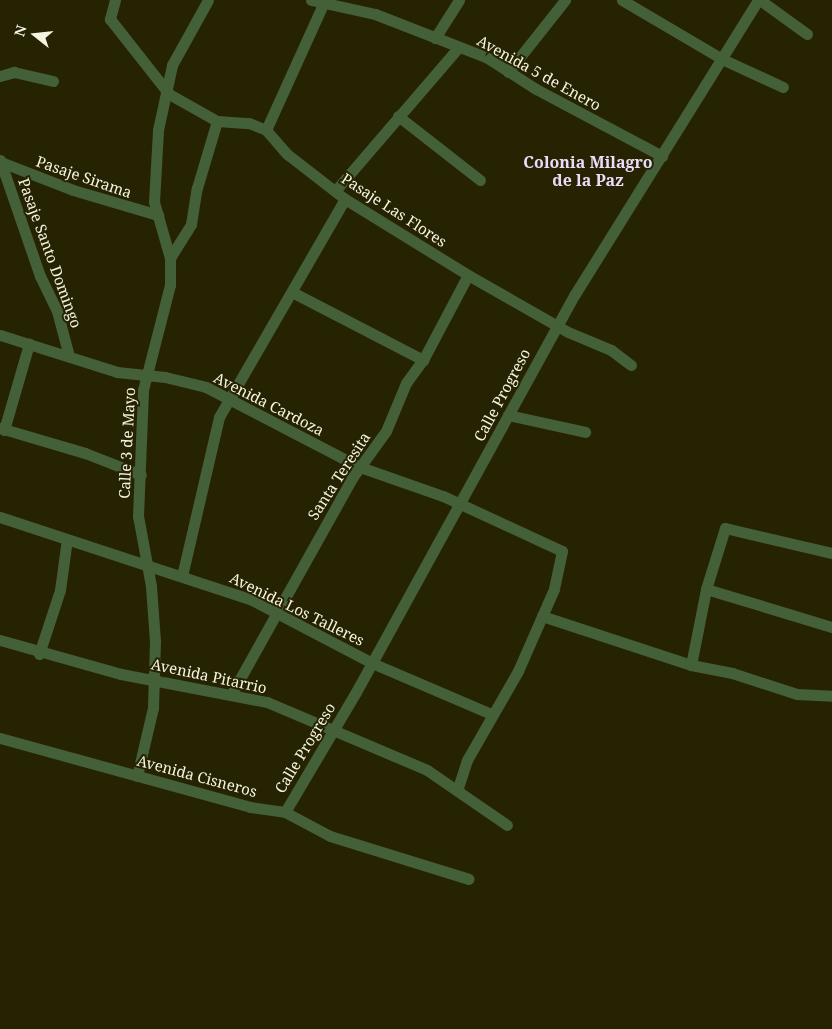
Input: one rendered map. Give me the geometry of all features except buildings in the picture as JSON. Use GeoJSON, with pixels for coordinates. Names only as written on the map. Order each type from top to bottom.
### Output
{"type":"FeatureCollection","features":[{"type":"Feature","properties":{"kind":"street"},"geometry":{"type":"LineString","coordinates":[[115,0],[110,19],[167,91],[192,109],[217,121],[250,124],[266,130],[324,1]]}},
{"type":"Feature","properties":{"kind":"street","name":"Calle 3 de Mayo"},"geometry":{"type":"LineString","coordinates":[[137,776],[152,708],[154,641],[146,566],[138,516],[141,475],[142,390],[170,286],[170,258],[154,202],[154,164],[172,66],[208,0]]}},
{"type":"Feature","properties":{"kind":"street","name":"Avenida 5 de Enero"},"geometry":{"type":"LineString","coordinates":[[311,0],[324,1],[375,14],[459,47],[662,156]]}},
{"type":"Feature","properties":{"kind":"street"},"geometry":{"type":"LineString","coordinates":[[434,38],[459,0]]}},
{"type":"Feature","properties":{"kind":"street"},"geometry":{"type":"LineString","coordinates":[[508,72],[564,0]]}},
{"type":"Feature","properties":{"kind":"street"},"geometry":{"type":"LineString","coordinates":[[622,0],[722,59],[783,86]]}},
{"type":"Feature","properties":{"kind":"street"},"geometry":{"type":"LineString","coordinates":[[759,0],[807,34]]}},
{"type":"Feature","properties":{"kind":"street","name":"Calle Progreso"},"geometry":{"type":"LineString","coordinates":[[285,812],[372,663],[557,324],[759,0]]}},
{"type":"Feature","properties":{"kind":"street"},"geometry":{"type":"LineString","coordinates":[[335,191],[459,47]]}},
{"type":"Feature","properties":{"kind":"street"},"geometry":{"type":"LineString","coordinates":[[0,76],[14,72],[53,81]]}},
{"type":"Feature","properties":{"kind":"street"},"geometry":{"type":"LineString","coordinates":[[398,116],[480,180]]}},
{"type":"Feature","properties":{"kind":"street"},"geometry":{"type":"LineString","coordinates":[[170,258],[191,224],[197,188],[217,121]]}},
{"type":"Feature","properties":{"kind":"street","name":"Pasaje Las Flores"},"geometry":{"type":"LineString","coordinates":[[266,130],[287,154],[345,199],[468,275],[557,324],[611,350],[631,365]]}},
{"type":"Feature","properties":{"kind":"street","name":"Pasaje Sirama"},"geometry":{"type":"LineString","coordinates":[[1,161],[64,187],[158,215]]}},
{"type":"Feature","properties":{"kind":"street","name":"Pasaje Santo Domingo"},"geometry":{"type":"LineString","coordinates":[[1,161],[69,356]]}},
{"type":"Feature","properties":{"kind":"street"},"geometry":{"type":"LineString","coordinates":[[182,576],[219,417],[345,199]]}},
{"type":"Feature","properties":{"kind":"street","name":"Santa Teresita"},"geometry":{"type":"LineString","coordinates":[[232,693],[275,612],[360,467],[386,431],[406,383],[423,360],[468,275]]}},
{"type":"Feature","properties":{"kind":"street"},"geometry":{"type":"LineString","coordinates":[[292,292],[423,360]]}},
{"type":"Feature","properties":{"kind":"street","name":"Avenida Cardoza"},"geometry":{"type":"LineString","coordinates":[[0,335],[117,372],[147,375],[206,387],[360,467],[460,504],[562,551],[554,589],[542,616]]}},
{"type":"Feature","properties":{"kind":"street"},"geometry":{"type":"LineString","coordinates":[[29,344],[2,429],[107,460],[141,475]]}},
{"type":"Feature","properties":{"kind":"street"},"geometry":{"type":"LineString","coordinates":[[508,415],[585,432]]}},
{"type":"Feature","properties":{"kind":"street","name":"Avenida Los Talleres"},"geometry":{"type":"LineString","coordinates":[[0,517],[146,566],[182,576],[275,612],[372,663],[491,714]]}},
{"type":"Feature","properties":{"kind":"street"},"geometry":{"type":"LineString","coordinates":[[692,665],[706,589],[725,528],[832,552]]}},
{"type":"Feature","properties":{"kind":"street"},"geometry":{"type":"LineString","coordinates":[[39,654],[60,590],[67,540]]}},
{"type":"Feature","properties":{"kind":"street"},"geometry":{"type":"LineString","coordinates":[[706,589],[832,627]]}},
{"type":"Feature","properties":{"kind":"street"},"geometry":{"type":"LineString","coordinates":[[458,788],[467,760],[491,714],[518,671],[542,616],[692,665],[732,673],[797,694],[832,696]]}},
{"type":"Feature","properties":{"kind":"street","name":"Avenida Pitarrio"},"geometry":{"type":"LineString","coordinates":[[0,640],[39,654],[153,680],[232,693],[335,729],[427,770],[458,788],[507,824]]}},
{"type":"Feature","properties":{"kind":"street","name":"Avenida Cisneros"},"geometry":{"type":"LineString","coordinates":[[0,738],[250,807],[285,812],[330,836],[469,879]]}},
{"type":"Feature","properties":{"kind":"district","name":"Colonia Milagro de la Paz"},"geometry":{"type":"Point","coordinates":[588,171]}}]}
